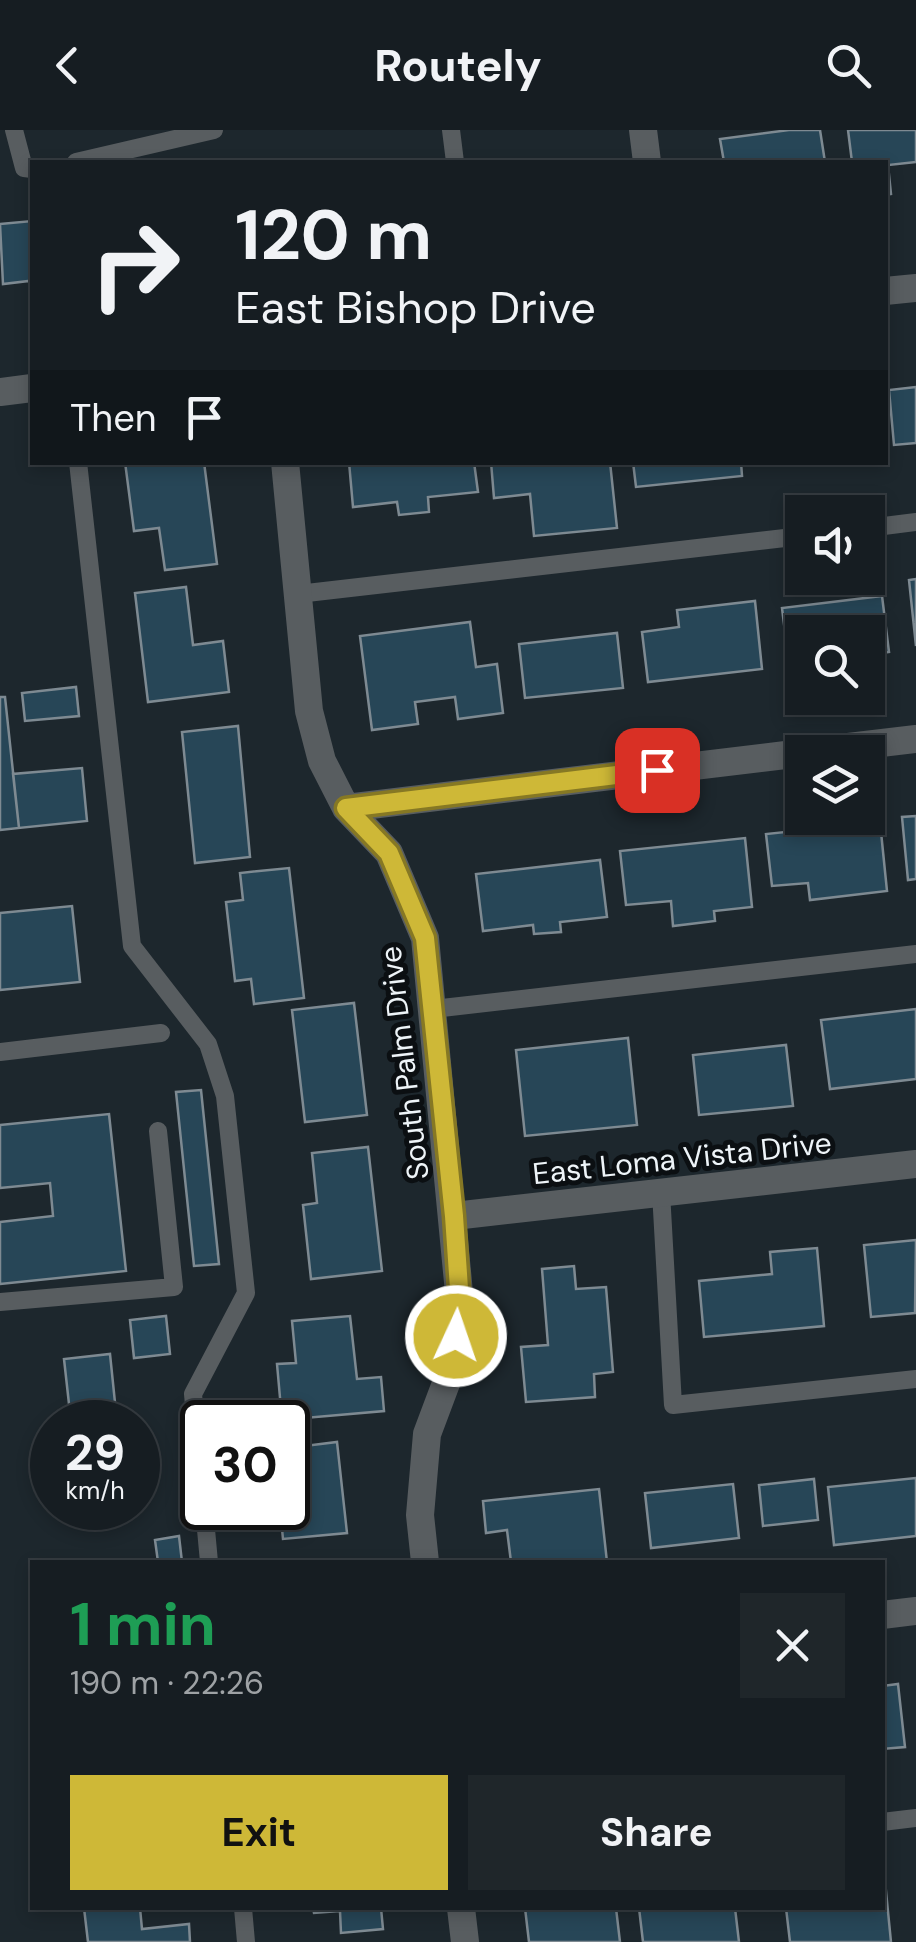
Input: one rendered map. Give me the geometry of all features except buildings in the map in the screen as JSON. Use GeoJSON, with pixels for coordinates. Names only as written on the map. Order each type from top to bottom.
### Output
{"type":"FeatureCollection","features":[{"type":"Feature","properties":{"kind":"street"},"geometry":{"type":"LineString","coordinates":[[643,130],[646,160]]}},
{"type":"Feature","properties":{"kind":"street"},"geometry":{"type":"LineString","coordinates":[[888,291],[916,288]]}},
{"type":"Feature","properties":{"kind":"street"},"geometry":{"type":"LineString","coordinates":[[0,392],[30,388]]}},
{"type":"Feature","properties":{"kind":"street","name":"South Palm Drive"},"geometry":{"type":"LineString","coordinates":[[285,465],[308,711],[322,761],[346,808],[389,853],[425,938],[460,1303],[451,1370],[427,1434],[420,1516],[425,1560]]}},
{"type":"Feature","properties":{"kind":"street"},"geometry":{"type":"LineString","coordinates":[[885,744],[916,740]]}},
{"type":"Feature","properties":{"kind":"street"},"geometry":{"type":"LineString","coordinates":[[346,808],[785,755]]}},
{"type":"Feature","properties":{"kind":"street","name":"East Loma Vista Drive"},"geometry":{"type":"LineString","coordinates":[[454,1216],[916,1164]]}},
{"type":"Feature","properties":{"kind":"street"},"geometry":{"type":"LineString","coordinates":[[885,1615],[916,1611]]}},
{"type":"Feature","properties":{"kind":"street"},"geometry":{"type":"LineString","coordinates":[[461,1910],[465,1942]]}},
{"type":"Feature","properties":{"kind":"lane"},"geometry":{"type":"LineString","coordinates":[[14,130],[24,168],[30,169]]}},
{"type":"Feature","properties":{"kind":"lane"},"geometry":{"type":"LineString","coordinates":[[85,160],[214,130]]}},
{"type":"Feature","properties":{"kind":"lane"},"geometry":{"type":"LineString","coordinates":[[450,130],[454,160]]}},
{"type":"Feature","properties":{"kind":"lane"},"geometry":{"type":"LineString","coordinates":[[78,465],[132,946],[208,1044],[225,1096],[246,1293],[193,1394],[194,1400]]}},
{"type":"Feature","properties":{"kind":"lane"},"geometry":{"type":"LineString","coordinates":[[885,526],[916,522]]}},
{"type":"Feature","properties":{"kind":"lane"},"geometry":{"type":"LineString","coordinates":[[298,594],[785,538]]}},
{"type":"Feature","properties":{"kind":"lane"},"geometry":{"type":"LineString","coordinates":[[433,1009],[916,954]]}},
{"type":"Feature","properties":{"kind":"lane"},"geometry":{"type":"LineString","coordinates":[[0,1052],[161,1033]]}},
{"type":"Feature","properties":{"kind":"lane"},"geometry":{"type":"LineString","coordinates":[[0,1302],[174,1286],[158,1132]]}},
{"type":"Feature","properties":{"kind":"lane"},"geometry":{"type":"LineString","coordinates":[[661,1192],[673,1405],[916,1379]]}},
{"type":"Feature","properties":{"kind":"lane"},"geometry":{"type":"LineString","coordinates":[[206,1530],[209,1560]]}},
{"type":"Feature","properties":{"kind":"lane"},"geometry":{"type":"LineString","coordinates":[[885,1822],[916,1818]]}},
{"type":"Feature","properties":{"kind":"lane"},"geometry":{"type":"LineString","coordinates":[[243,1910],[246,1942]]}},
{"type":"Feature","properties":{"kind":"route"},"geometry":{"type":"LineString","coordinates":[[456,1336],[460,1303],[454,1216],[425,938],[389,853],[346,808],[657,770]]}}]}
